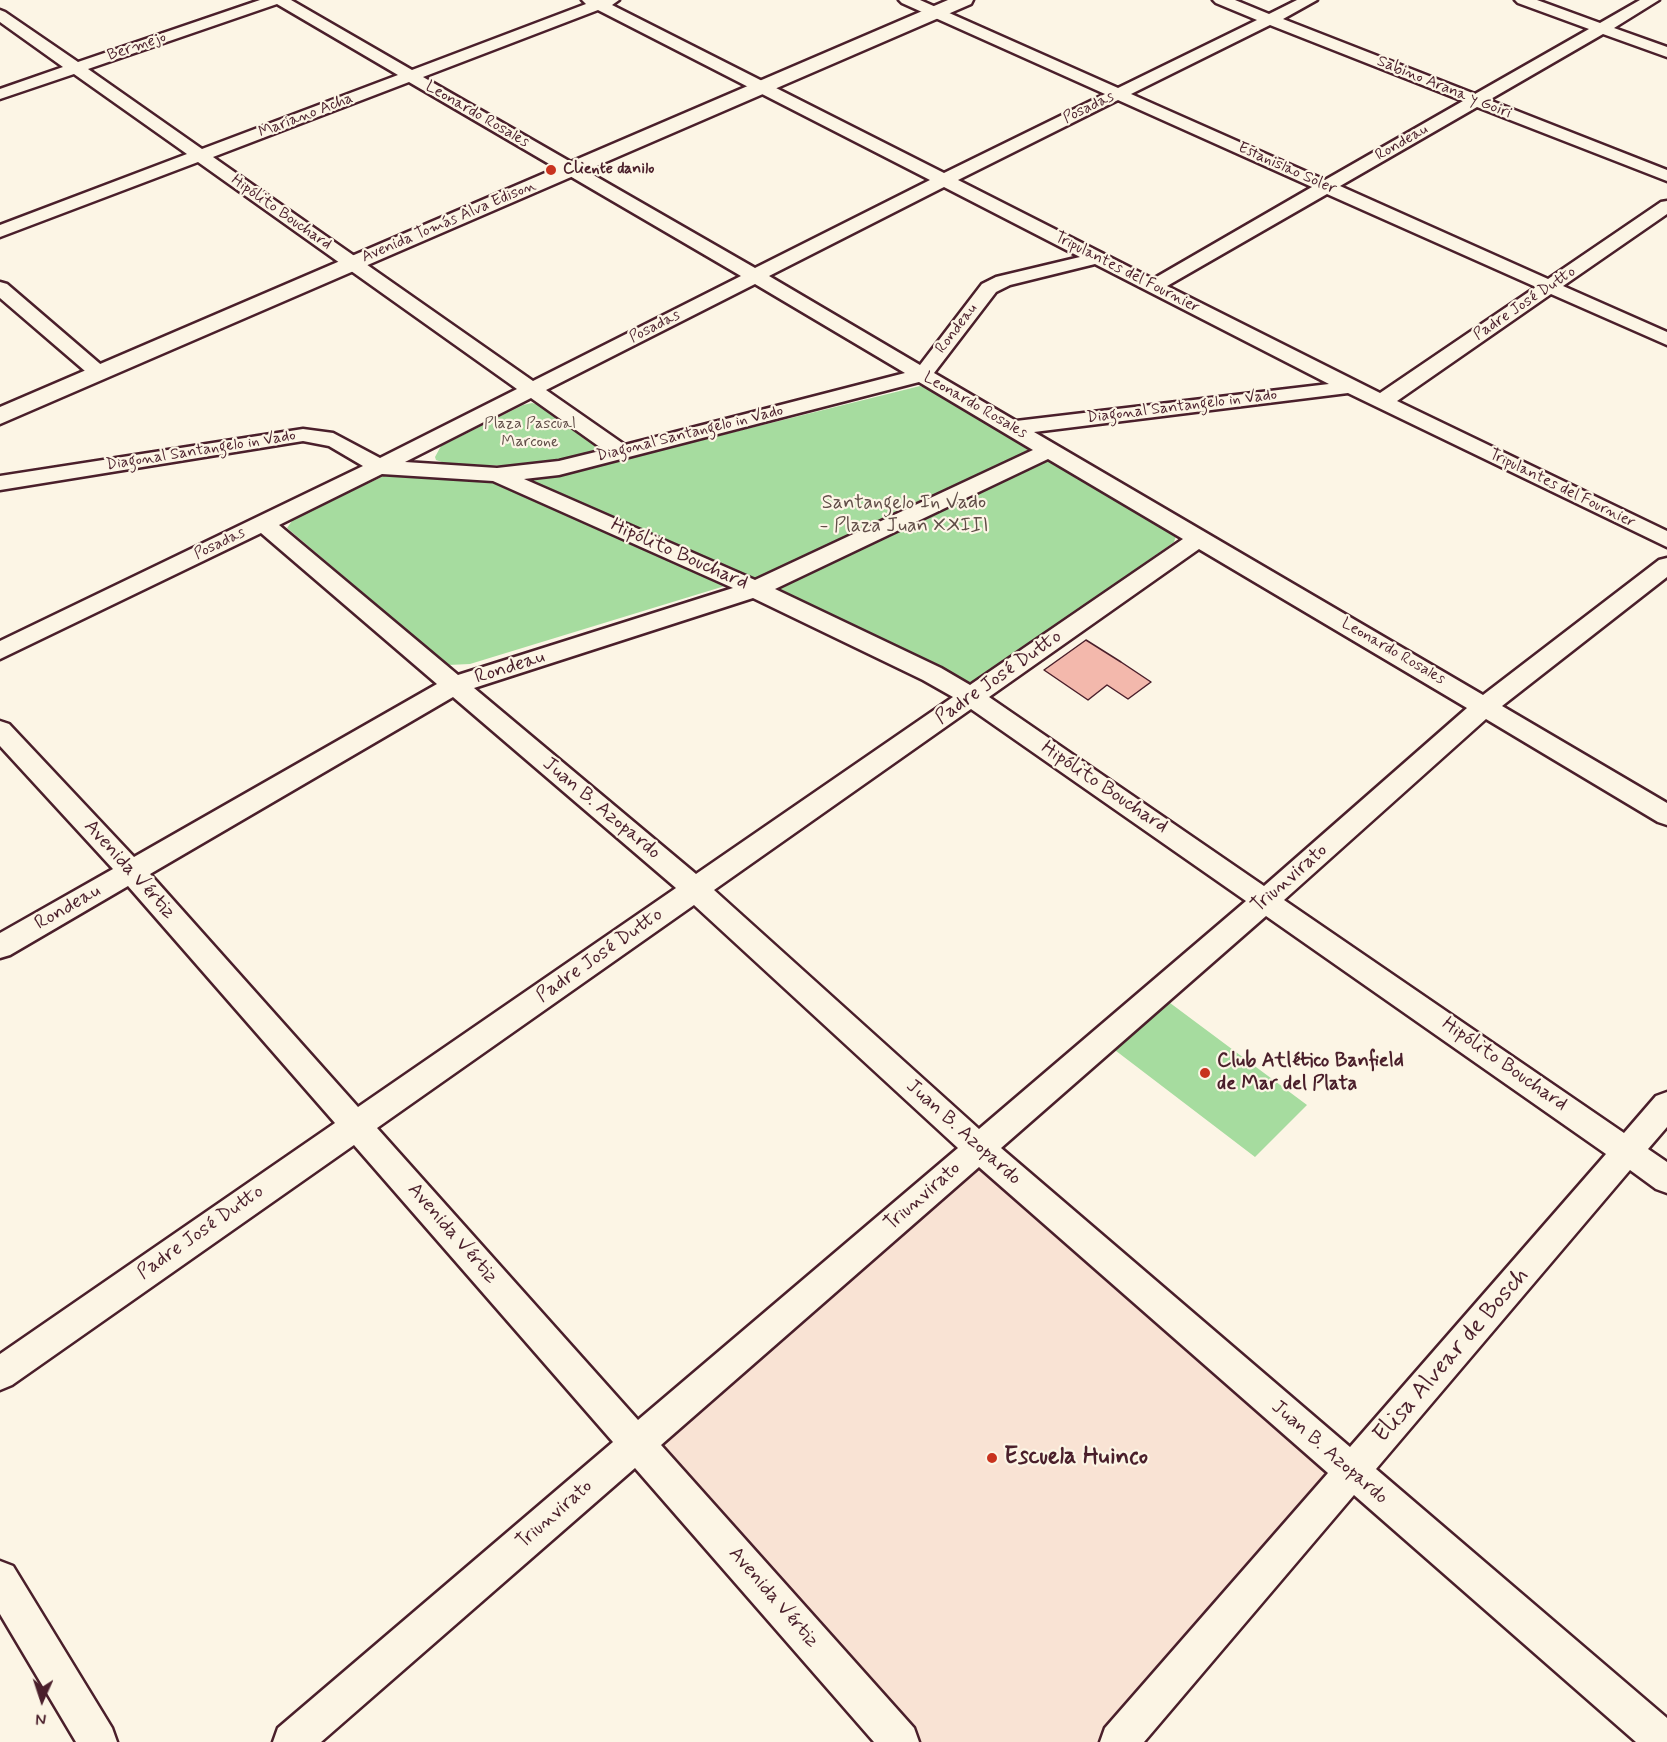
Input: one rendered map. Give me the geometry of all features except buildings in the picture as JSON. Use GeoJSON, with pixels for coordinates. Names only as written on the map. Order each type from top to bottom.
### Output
{"type":"FeatureCollection","features":[{"type":"Feature","properties":{"kind":"main road","name":"Avenida Tomás Alva Edison"},"geometry":{"type":"LineString","coordinates":[[0,416],[964,0]]}},
{"type":"Feature","properties":{"kind":"street","name":"Bermejo"},"geometry":{"type":"LineString","coordinates":[[0,94],[275,0]]}},
{"type":"Feature","properties":{"kind":"street","name":"Leonardo Rosales"},"geometry":{"type":"LineString","coordinates":[[280,0],[755,276],[1667,815]]}},
{"type":"Feature","properties":{"kind":"street","name":"Estanislao Soler"},"geometry":{"type":"LineString","coordinates":[[908,0],[1667,339]]}},
{"type":"Feature","properties":{"kind":"street","name":"Sabino Arana y Goiri"},"geometry":{"type":"LineString","coordinates":[[1221,0],[1667,176]]}},
{"type":"Feature","properties":{"kind":"street","name":"Posadas"},"geometry":{"type":"LineString","coordinates":[[0,651],[379,467],[944,180],[1309,0]]}},
{"type":"Feature","properties":{"kind":"street"},"geometry":{"type":"LineString","coordinates":[[1523,0],[1667,52]]}},
{"type":"Feature","properties":{"kind":"street","name":"Rondeau"},"geometry":{"type":"LineString","coordinates":[[1154,286],[1651,0]]}},
{"type":"Feature","properties":{"kind":"street","name":"Mariano Acha"},"geometry":{"type":"LineString","coordinates":[[0,231],[600,2]]}},
{"type":"Feature","properties":{"kind":"street","name":"Tripulantes del Fournier"},"geometry":{"type":"LineString","coordinates":[[600,2],[762,87],[1352,387],[1667,540]]}},
{"type":"Feature","properties":{"kind":"street","name":"Hipólito Bouchard"},"geometry":{"type":"LineString","coordinates":[[0,15],[621,452]]}},
{"type":"Feature","properties":{"kind":"street","name":"Padre José Dutto"},"geometry":{"type":"LineString","coordinates":[[1383,401],[1667,206]]}},
{"type":"Feature","properties":{"kind":"street","name":"Rondeau"},"geometry":{"type":"LineString","coordinates":[[922,375],[989,288],[1003,281],[1098,258]]}},
{"type":"Feature","properties":{"kind":"street"},"geometry":{"type":"LineString","coordinates":[[0,288],[99,374]]}},
{"type":"Feature","properties":{"kind":"street","name":"Diagonal Santangelo in Vado"},"geometry":{"type":"LineString","coordinates":[[0,483],[303,435],[326,437],[336,441],[379,467],[497,475],[559,468],[922,375]]}},
{"type":"Feature","properties":{"kind":"street","name":"Diagonal Santangelo in Vado"},"geometry":{"type":"LineString","coordinates":[[1013,428],[1352,387]]}},
{"type":"Feature","properties":{"kind":"street","name":"Rondeau"},"geometry":{"type":"LineString","coordinates":[[0,947],[455,685],[755,589],[1049,450]]}},
{"type":"Feature","properties":{"kind":"street","name":"Hipólito Bouchard"},"geometry":{"type":"LineString","coordinates":[[497,475],[755,589],[932,674],[972,697],[1267,899],[1667,1179]]}},
{"type":"Feature","properties":{"kind":"street","name":"Juan B. Azopardo"},"geometry":{"type":"LineString","coordinates":[[263,523],[695,889],[979,1148],[1665,1742]]}},
{"type":"Feature","properties":{"kind":"street","name":"Padre José Dutto"},"geometry":{"type":"LineString","coordinates":[[0,1374],[1199,538]]}},
{"type":"Feature","properties":{"kind":"street","name":"Triunvirato"},"geometry":{"type":"LineString","coordinates":[[292,1742],[1267,899],[1485,706],[1667,565]]}},
{"type":"Feature","properties":{"kind":"street","name":"Avenida Vértiz"},"geometry":{"type":"LineString","coordinates":[[0,730],[132,872],[900,1742]]}},
{"type":"Feature","properties":{"kind":"street","name":"Elisa Alvear de Bosch"},"geometry":{"type":"LineString","coordinates":[[1119,1742],[1667,1106]]}},
{"type":"Feature","properties":{"kind":"street"},"geometry":{"type":"LineString","coordinates":[[0,1579],[98,1742]]}},
{"type":"Feature","properties":{"kind":"shaded area","name":"Escuela Huinco"},"geometry":{"type":"Polygon","coordinates":[[[979,1148],[1351,1472],[1119,1742],[900,1742],[637,1444],[979,1148]]]}},
{"type":"Feature","properties":{"kind":"green space","name":"Santangelo In Vado - Plaza Juan XXIII"},"geometry":{"type":"Polygon","coordinates":[[[920,386],[931,389],[1174,532],[1176,536],[1174,542],[975,683],[965,683],[751,578],[470,664],[448,665],[287,528],[294,518],[386,475],[518,480],[569,473],[920,386]]]}},
{"type":"Feature","properties":{"kind":"green space","name":"Plaza Pascual Marcone"},"geometry":{"type":"Polygon","coordinates":[[[532,403],[540,405],[595,442],[597,448],[590,453],[560,461],[517,466],[448,464],[436,460],[435,457],[441,446],[523,405],[532,403]]]}},
{"type":"Feature","properties":{"kind":"green space","name":"Club Atlético Banfield de Mar del Plata"},"geometry":{"type":"Polygon","coordinates":[[[1158,994],[1307,1105],[1255,1157],[1103,1041],[1158,994]]]}},
{"type":"Feature","properties":{"kind":"place","name":"Cliente danilo"},"geometry":{"type":"Point","coordinates":[551,170]}},
{"type":"Feature","properties":{"kind":"place","name":"Club Atlético Banfield de Mar del Plata"},"geometry":{"type":"Point","coordinates":[1205,1073]}},
{"type":"Feature","properties":{"kind":"place","name":"Escuela Huinco"},"geometry":{"type":"Point","coordinates":[992,1458]}}]}
